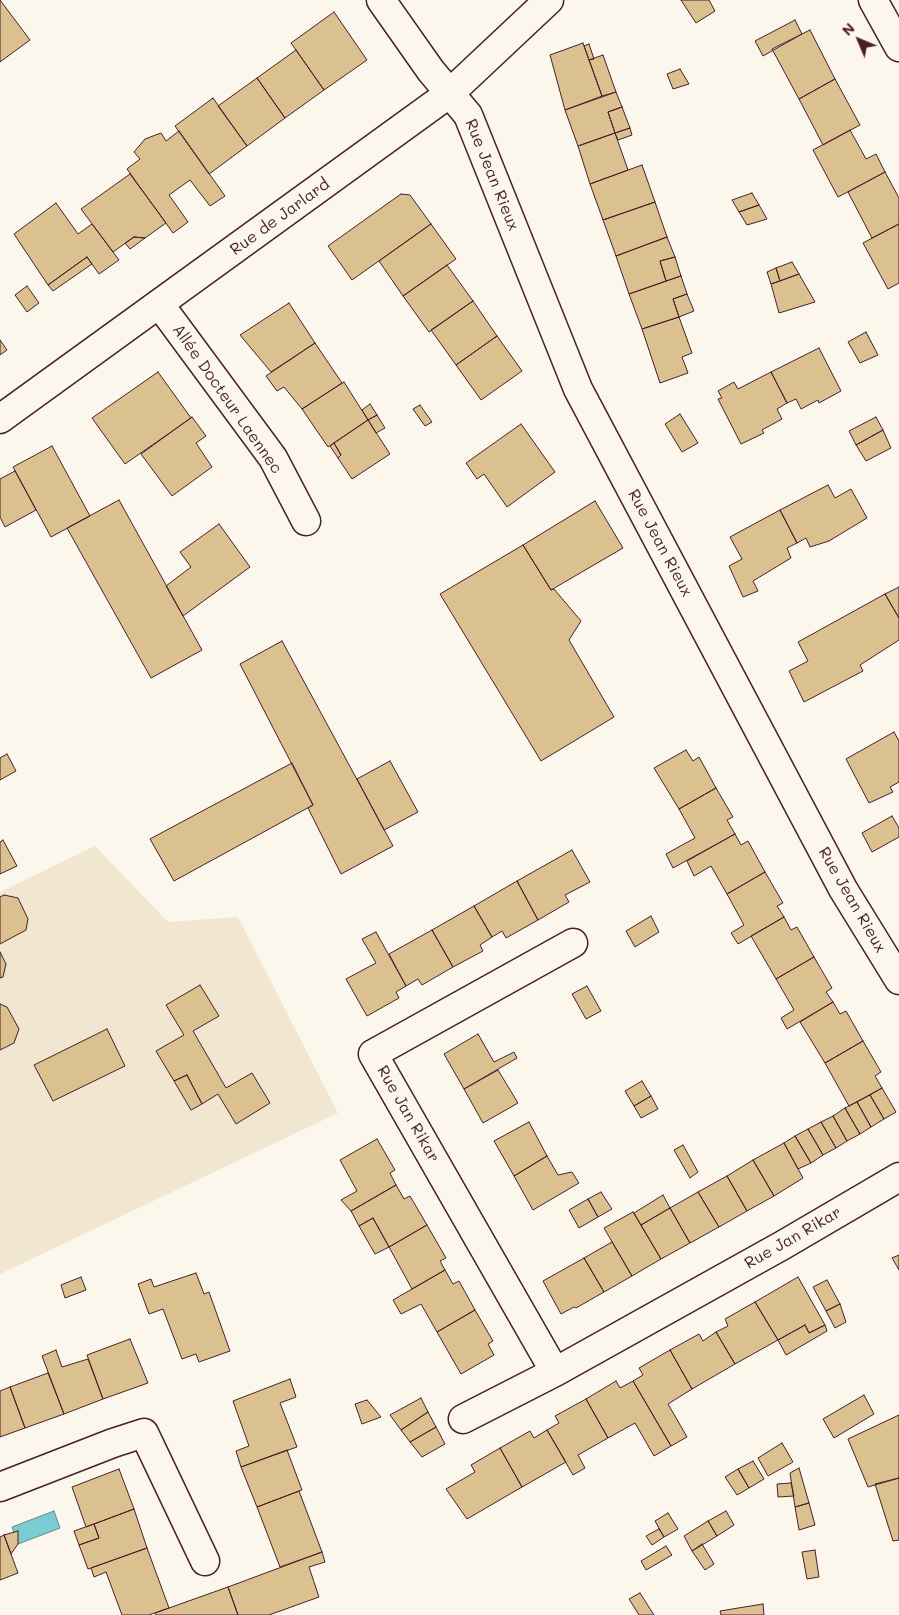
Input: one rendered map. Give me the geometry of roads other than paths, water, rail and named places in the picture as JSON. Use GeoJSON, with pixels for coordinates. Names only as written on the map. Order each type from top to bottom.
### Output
{"type":"FeatureCollection","features":[{"type":"Feature","properties":{"kind":"street","name":"Rue Jean Rieux"},"geometry":{"type":"LineString","coordinates":[[381,0],[432,71],[468,115],[578,389],[843,889],[899,980]]}},
{"type":"Feature","properties":{"kind":"street","name":"Rue de Jarlard"},"geometry":{"type":"LineString","coordinates":[[0,419],[160,305],[450,93],[548,0]]}},
{"type":"Feature","properties":{"kind":"street"},"geometry":{"type":"LineString","coordinates":[[873,0],[899,48]]}},
{"type":"Feature","properties":{"kind":"street","name":"Allée Docteur Laennec"},"geometry":{"type":"LineString","coordinates":[[160,305],[274,458],[306,521]]}},
{"type":"Feature","properties":{"kind":"street","name":"Rue Jan Rikar"},"geometry":{"type":"LineString","coordinates":[[555,1372],[374,1054],[573,943]]}},
{"type":"Feature","properties":{"kind":"street","name":"Rue Jan Rikar"},"geometry":{"type":"LineString","coordinates":[[463,1420],[555,1372],[783,1245],[899,1176]]}},
{"type":"Feature","properties":{"kind":"street"},"geometry":{"type":"LineString","coordinates":[[0,1487],[113,1443],[144,1433],[205,1561]]}},
{"type":"Feature","properties":{"kind":"water"},"geometry":{"type":"Polygon","coordinates":[[[54,1511],[60,1528],[18,1544],[12,1527],[54,1511]]]}}]}
